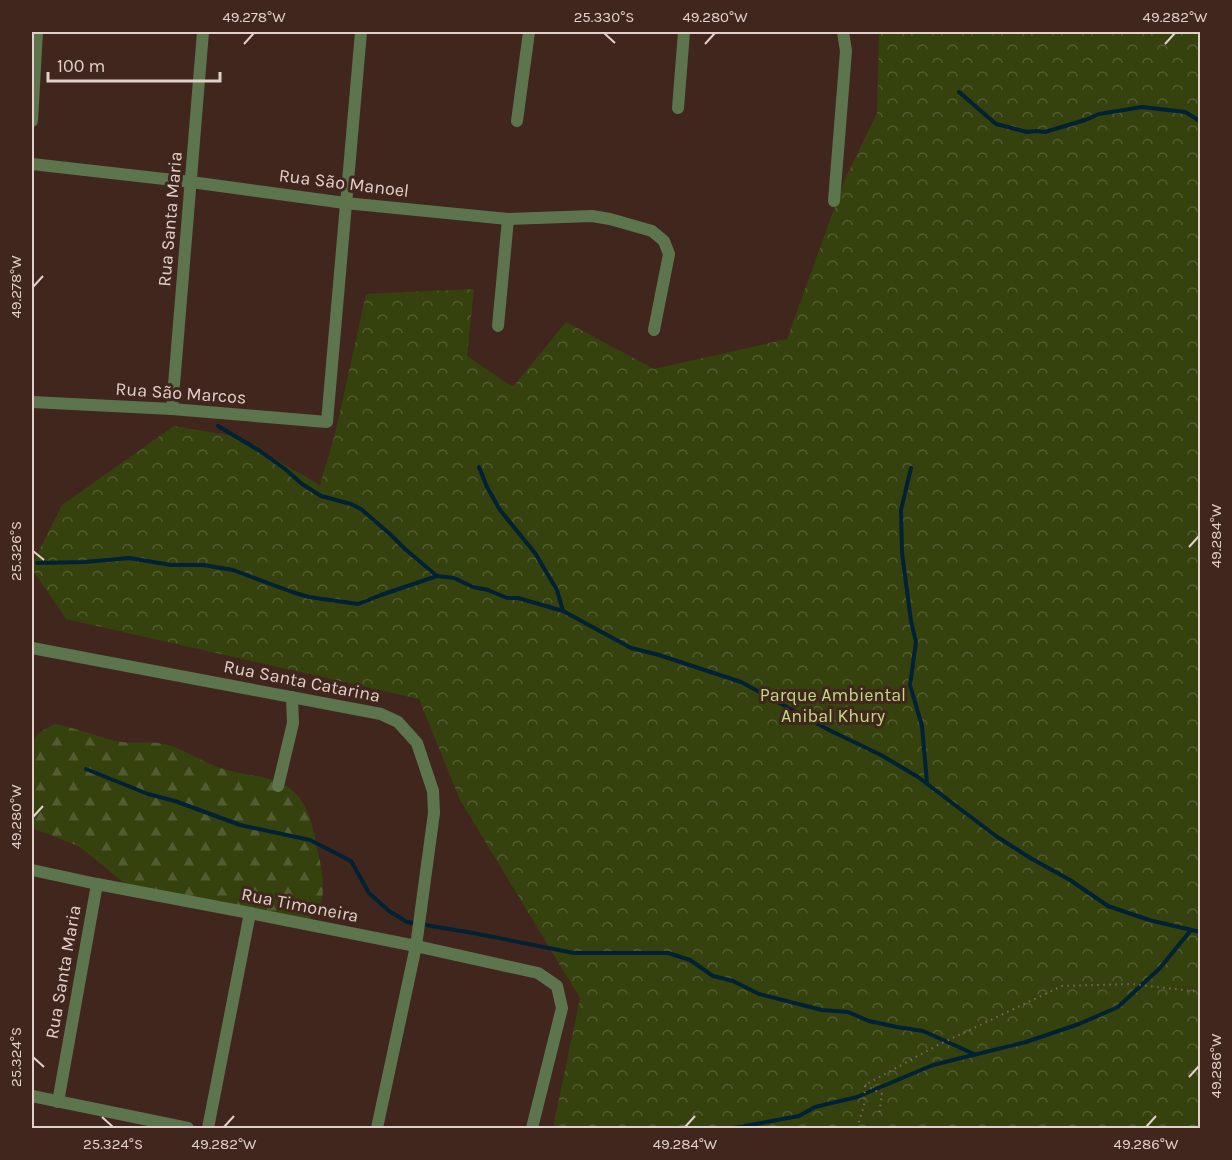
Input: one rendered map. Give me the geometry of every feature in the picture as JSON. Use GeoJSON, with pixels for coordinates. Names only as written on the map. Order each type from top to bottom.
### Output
{"type":"FeatureCollection","features":[{"type":"Feature","properties":{"kind":"street"},"geometry":{"type":"LineString","coordinates":[[32,121],[37,32]]}},
{"type":"Feature","properties":{"kind":"street","name":"Rua Santa Maria"},"geometry":{"type":"LineString","coordinates":[[172,409],[203,32]]}},
{"type":"Feature","properties":{"kind":"street"},"geometry":{"type":"LineString","coordinates":[[345,203],[361,32]]}},
{"type":"Feature","properties":{"kind":"street"},"geometry":{"type":"LineString","coordinates":[[518,121],[530,32]]}},
{"type":"Feature","properties":{"kind":"street"},"geometry":{"type":"LineString","coordinates":[[678,108],[684,32]]}},
{"type":"Feature","properties":{"kind":"street"},"geometry":{"type":"LineString","coordinates":[[834,201],[846,51],[843,32]]}},
{"type":"Feature","properties":{"kind":"street","name":"Rua São Manoel"},"geometry":{"type":"LineString","coordinates":[[32,164],[345,203],[508,219],[592,216],[610,219],[652,231],[664,241],[669,254],[654,330]]}},
{"type":"Feature","properties":{"kind":"street","name":"Rua São Marcos"},"geometry":{"type":"LineString","coordinates":[[32,402],[172,409],[327,422],[345,203]]}},
{"type":"Feature","properties":{"kind":"street"},"geometry":{"type":"LineString","coordinates":[[498,326],[508,219]]}},
{"type":"Feature","properties":{"kind":"street","name":"Rua Santa Catarina"},"geometry":{"type":"LineString","coordinates":[[32,648],[381,714],[398,722],[417,743],[433,791],[434,813],[416,946],[376,1128]]}},
{"type":"Feature","properties":{"kind":"street"},"geometry":{"type":"LineString","coordinates":[[278,786],[293,723],[292,697]]}},
{"type":"Feature","properties":{"kind":"street","name":"Rua Timoneira"},"geometry":{"type":"LineString","coordinates":[[32,870],[416,946],[538,973],[557,986],[562,1008],[532,1128]]}},
{"type":"Feature","properties":{"kind":"street","name":"Rua Santa Maria"},"geometry":{"type":"LineString","coordinates":[[58,1102],[97,884]]}},
{"type":"Feature","properties":{"kind":"street"},"geometry":{"type":"LineString","coordinates":[[208,1128],[250,913]]}},
{"type":"Feature","properties":{"kind":"street"},"geometry":{"type":"LineString","coordinates":[[32,1096],[188,1128]]}},
{"type":"Feature","properties":{"kind":"path"},"geometry":{"type":"LineString","coordinates":[[865,1084],[938,1045],[1062,986],[1132,984],[1200,992]]}},
{"type":"Feature","properties":{"kind":"path"},"geometry":{"type":"LineString","coordinates":[[865,1084],[882,1094],[879,1116]]}},
{"type":"Feature","properties":{"kind":"path"},"geometry":{"type":"LineString","coordinates":[[857,1128],[864,1106],[865,1084]]}},
{"type":"Feature","properties":{"kind":"green space","name":"Parque Ambiental Anibal Khury"},"geometry":{"type":"Polygon","coordinates":[[[879,32],[1200,32],[1200,1128],[553,1128],[580,998],[460,800],[419,699],[66,619],[32,569],[32,565],[62,505],[174,426],[234,436],[320,485],[335,434],[366,294],[474,289],[467,356],[513,387],[566,322],[654,369],[787,339],[845,179],[877,113],[879,32]]]}},
{"type":"Feature","properties":{"kind":"green space"},"geometry":{"type":"Polygon","coordinates":[[[55,724],[121,742],[158,743],[172,746],[222,769],[273,780],[288,787],[300,799],[311,820],[322,872],[323,894],[319,906],[309,921],[130,888],[76,845],[32,828],[32,744],[38,733],[55,724]]]}},
{"type":"Feature","properties":{"kind":"waterway"},"geometry":{"type":"LineString","coordinates":[[959,92],[996,124],[1027,132],[1045,132],[1099,114],[1142,107],[1185,112],[1200,121]]}},
{"type":"Feature","properties":{"kind":"waterway"},"geometry":{"type":"LineString","coordinates":[[218,426],[260,451],[321,496],[361,509],[437,576]]}},
{"type":"Feature","properties":{"kind":"waterway"},"geometry":{"type":"LineString","coordinates":[[479,467],[500,510],[535,553],[557,590],[563,611]]}},
{"type":"Feature","properties":{"kind":"waterway"},"geometry":{"type":"LineString","coordinates":[[911,468],[901,510],[902,553],[916,642],[910,685],[922,726],[927,783]]}},
{"type":"Feature","properties":{"kind":"waterway"},"geometry":{"type":"LineString","coordinates":[[37,563],[129,558],[171,565],[203,565],[233,570],[309,597],[358,604],[437,576],[454,578],[507,598],[518,598],[563,611],[631,648],[741,682],[829,730],[881,755],[918,777],[996,836],[1070,880],[1108,906],[1149,920],[1200,932]]}},
{"type":"Feature","properties":{"kind":"waterway"},"geometry":{"type":"LineString","coordinates":[[86,769],[148,794],[175,801],[240,825],[310,840],[351,861],[369,893],[389,911],[407,922],[574,953],[668,953],[690,960],[713,976],[733,981],[759,994],[822,1010],[848,1012],[869,1021],[923,1031],[974,1054]]}},
{"type":"Feature","properties":{"kind":"waterway"},"geometry":{"type":"LineString","coordinates":[[734,1128],[799,1116],[815,1107],[857,1097],[933,1065],[1026,1042],[1079,1024],[1118,1007],[1160,968],[1191,930]]}}]}
